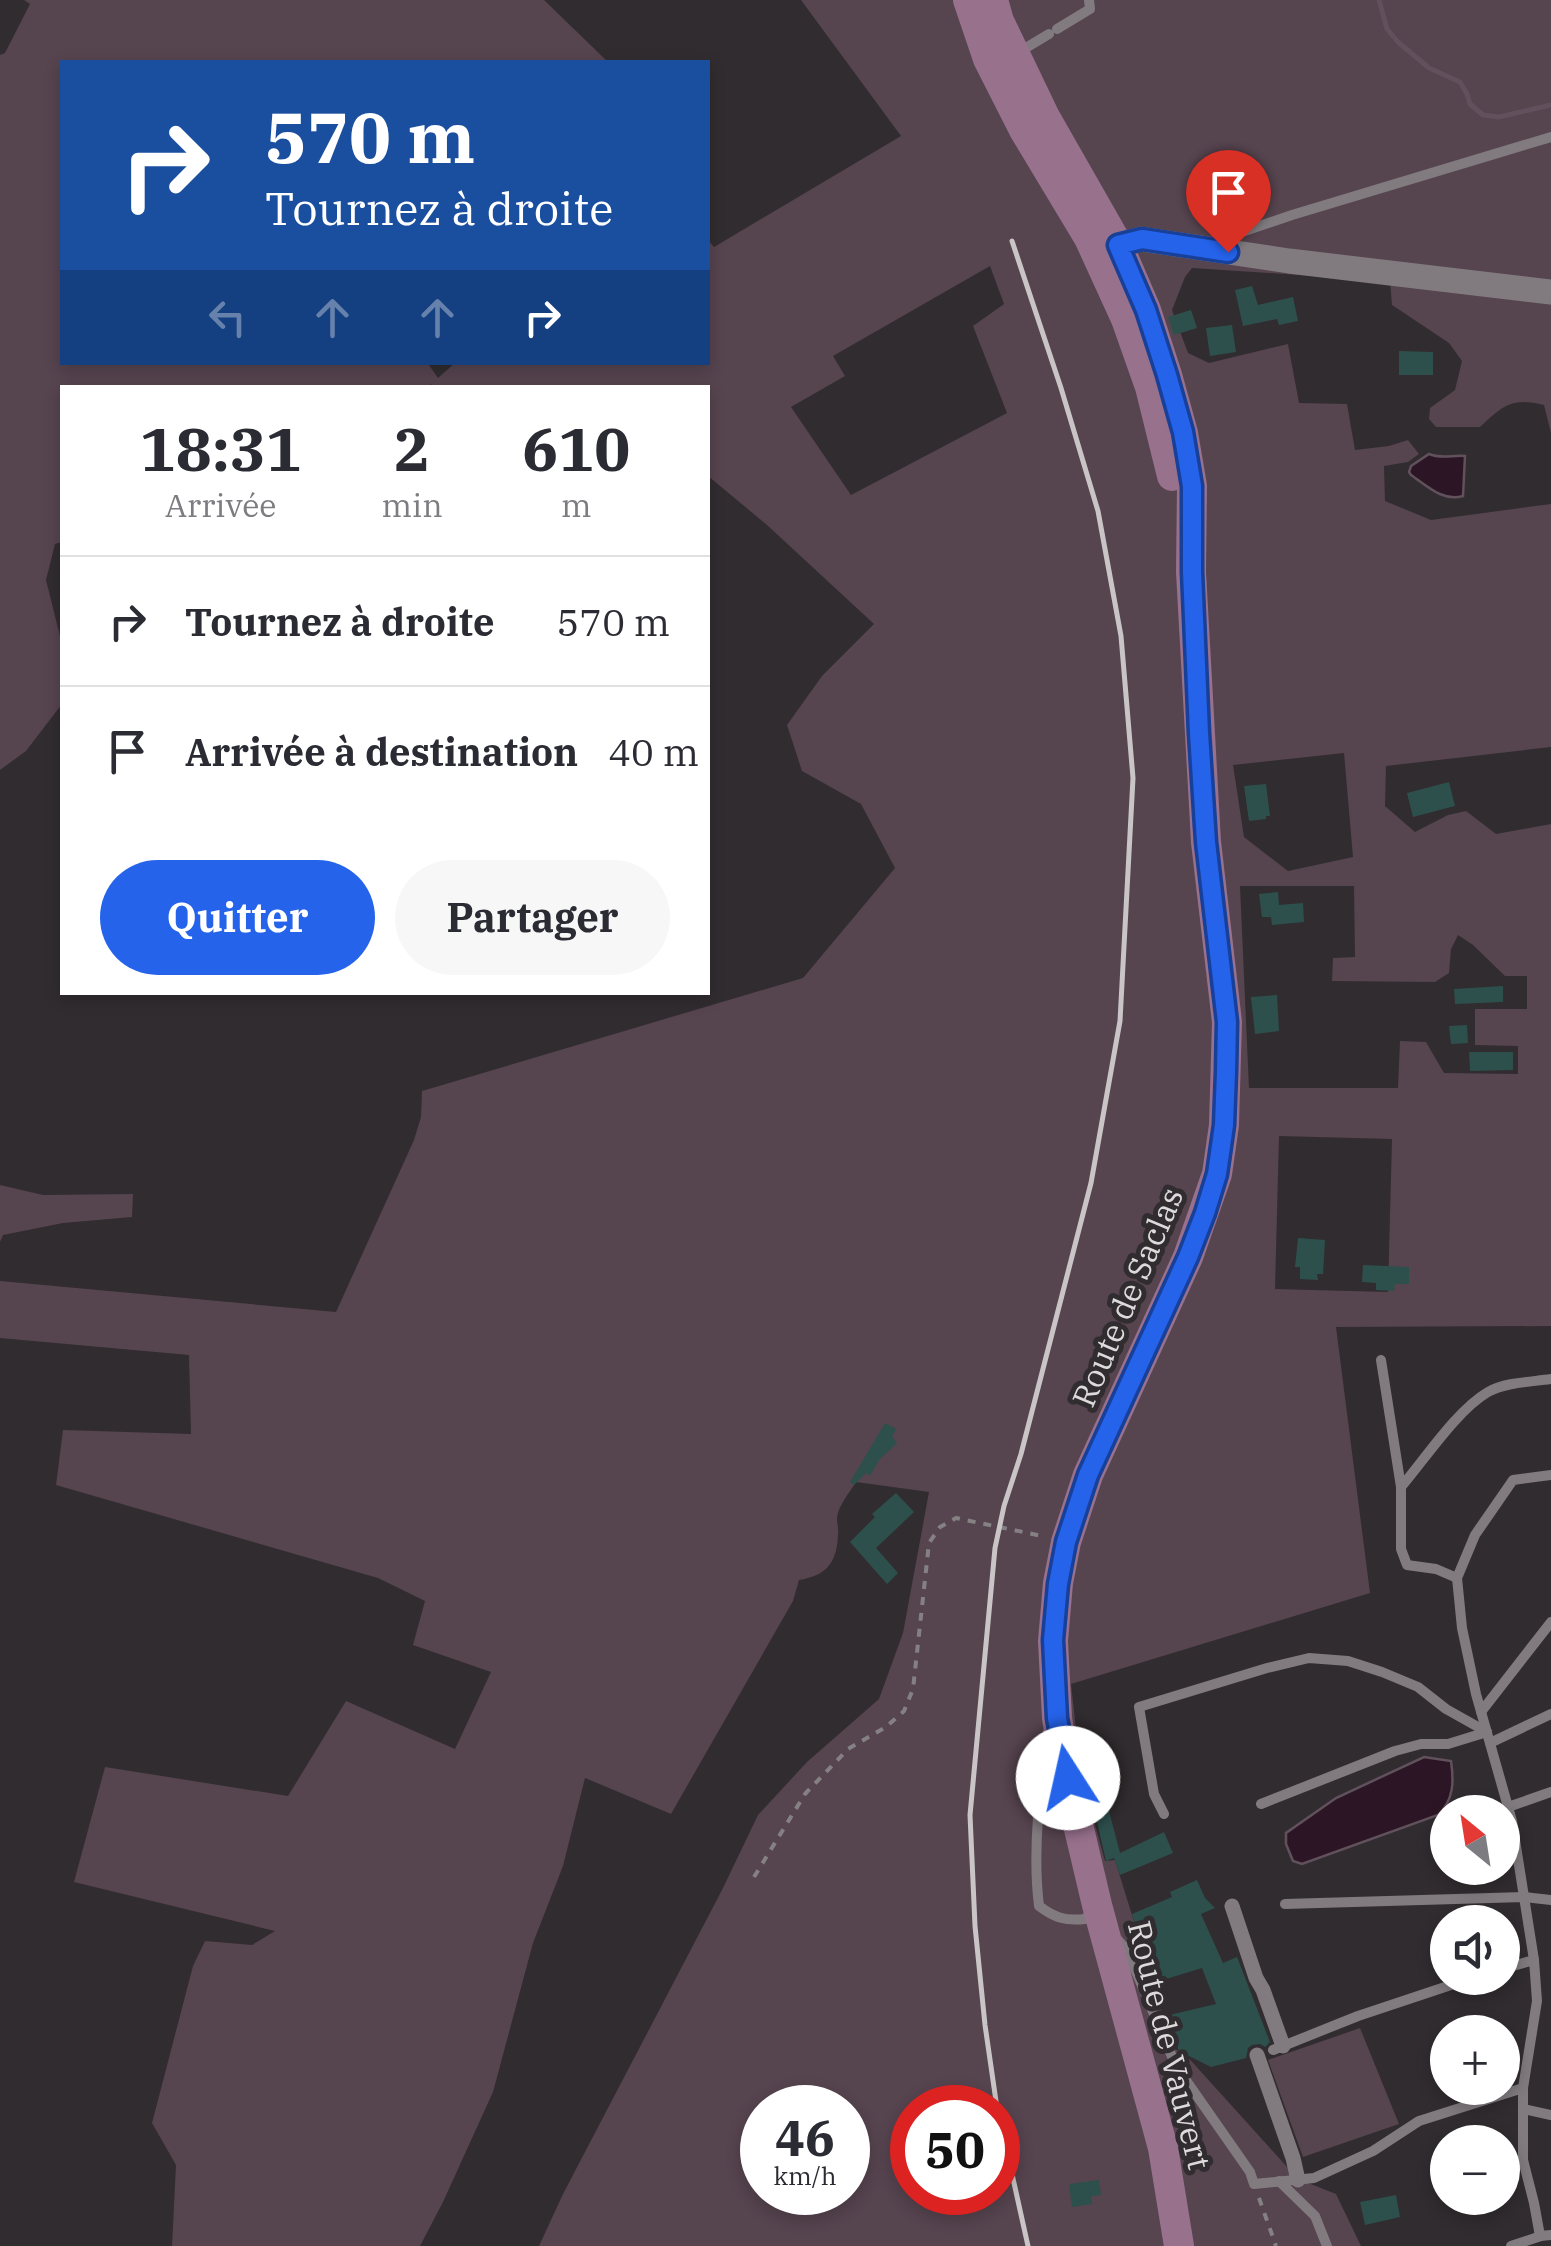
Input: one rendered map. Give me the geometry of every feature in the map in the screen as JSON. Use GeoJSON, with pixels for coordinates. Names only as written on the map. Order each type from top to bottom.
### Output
{"type":"FeatureCollection","features":[{"type":"Feature","properties":{"kind":"main road","name":"Route de Saclas"},"geometry":{"type":"LineString","coordinates":[[968,0],[988,59],[1024,130],[1146,310],[1183,432],[1192,486],[1192,572],[1206,842],[1227,1022],[1224,1125],[1217,1174],[1188,1257],[1088,1475],[1066,1542],[1058,1584],[1053,1640],[1055,1692],[1068,1778],[1088,1861]]}},
{"type":"Feature","properties":{"kind":"main road","name":"Route de Saclas"},"geometry":{"type":"LineString","coordinates":[[994,0],[1014,55],[1103,242]]}},
{"type":"Feature","properties":{"kind":"main road","name":"Route de Vauvert"},"geometry":{"type":"LineString","coordinates":[[1088,1861],[1095,1916],[1163,2148],[1179,2246]]}},
{"type":"Feature","properties":{"kind":"street"},"geometry":{"type":"LineString","coordinates":[[1103,242],[1142,239],[1551,292]]}},
{"type":"Feature","properties":{"kind":"street"},"geometry":{"type":"LineString","coordinates":[[1232,1906],[1263,1990],[1271,2050],[1298,2180]]}},
{"type":"Feature","properties":{"kind":"lane"},"geometry":{"type":"LineString","coordinates":[[1014,55],[1090,9],[1089,0]]}},
{"type":"Feature","properties":{"kind":"lane"},"geometry":{"type":"LineString","coordinates":[[1197,248],[1292,215],[1551,137]]}},
{"type":"Feature","properties":{"kind":"lane"},"geometry":{"type":"LineString","coordinates":[[1381,1360],[1401,1487],[1406,1565],[1436,1568],[1457,1578]]}},
{"type":"Feature","properties":{"kind":"lane"},"geometry":{"type":"LineString","coordinates":[[1401,1487],[1454,1423],[1486,1393],[1501,1386],[1551,1379]]}},
{"type":"Feature","properties":{"kind":"lane"},"geometry":{"type":"LineString","coordinates":[[1505,1795],[1462,1628],[1457,1578],[1474,1535],[1513,1480],[1551,1475]]}},
{"type":"Feature","properties":{"kind":"lane"},"geometry":{"type":"LineString","coordinates":[[1481,1712],[1551,1622]]}},
{"type":"Feature","properties":{"kind":"lane"},"geometry":{"type":"LineString","coordinates":[[1164,1814],[1154,1794],[1140,1707],[1309,1658],[1348,1661],[1418,1687],[1489,1737]]}},
{"type":"Feature","properties":{"kind":"lane"},"geometry":{"type":"LineString","coordinates":[[1055,1692],[1040,1794],[1039,1906],[1052,1916],[1067,1920],[1095,1916],[1127,1950],[1176,2066],[1250,2172],[1254,2184],[1314,2178],[1373,2152],[1419,2122],[1523,2088]]}},
{"type":"Feature","properties":{"kind":"lane"},"geometry":{"type":"LineString","coordinates":[[1260,1804],[1395,1751],[1421,1744],[1489,1737],[1551,1714]]}},
{"type":"Feature","properties":{"kind":"lane"},"geometry":{"type":"LineString","coordinates":[[1520,1803],[1551,1792]]}},
{"type":"Feature","properties":{"kind":"lane"},"geometry":{"type":"LineString","coordinates":[[1511,2246],[1546,2236],[1523,2160],[1523,2088],[1537,2001],[1520,1874]]}},
{"type":"Feature","properties":{"kind":"lane"},"geometry":{"type":"LineString","coordinates":[[1285,1904],[1524,1897],[1551,1900]]}},
{"type":"Feature","properties":{"kind":"lane"},"geometry":{"type":"LineString","coordinates":[[1520,1964],[1534,1960]]}},
{"type":"Feature","properties":{"kind":"lane"},"geometry":{"type":"LineString","coordinates":[[1271,2050],[1430,1992]]}},
{"type":"Feature","properties":{"kind":"lane"},"geometry":{"type":"LineString","coordinates":[[1537,2001],[1551,2002]]}},
{"type":"Feature","properties":{"kind":"lane"},"geometry":{"type":"LineString","coordinates":[[1523,2108],[1551,2115]]}},
{"type":"Feature","properties":{"kind":"lane"},"geometry":{"type":"LineString","coordinates":[[1278,2182],[1315,2216],[1327,2246]]}},
{"type":"Feature","properties":{"kind":"path"},"geometry":{"type":"LineString","coordinates":[[754,1877],[805,1794],[826,1770],[848,1749],[886,1727],[904,1711],[914,1689],[930,1543],[940,1527],[956,1518],[1066,1542]]}},
{"type":"Feature","properties":{"kind":"path"},"geometry":{"type":"LineString","coordinates":[[1254,2184],[1276,2246]]}},
{"type":"Feature","properties":{"kind":"shaded area"},"geometry":{"type":"Polygon","coordinates":[[[24,0],[544,0],[606,60],[60,60],[60,365],[429,365],[438,378],[453,365],[710,365],[710,242],[714,247],[901,136],[801,0],[1551,0],[1551,433],[1544,405],[1524,402],[1502,408],[1480,427],[1436,427],[1429,419],[1430,408],[1455,390],[1462,361],[1449,343],[1392,305],[1390,281],[1192,268],[1172,310],[1188,353],[1209,363],[1288,344],[1299,403],[1347,404],[1355,450],[1408,440],[1419,454],[1408,462],[1384,466],[1385,501],[1431,520],[1551,504],[1551,747],[1386,766],[1385,806],[1415,832],[1448,815],[1466,811],[1496,834],[1551,824],[1551,1326],[1336,1327],[1370,1593],[1071,1684],[1081,1774],[1105,1861],[1115,1860],[1173,2048],[1185,2054],[1298,2179],[1336,2194],[1361,2246],[539,2246],[758,1815],[807,1762],[879,1699],[903,1633],[929,1492],[856,1482],[838,1513],[832,1561],[823,1572],[799,1580],[793,1601],[671,1814],[585,1778],[563,1866],[533,1943],[493,2092],[420,2246],[172,2246],[176,2165],[152,2123],[193,1966],[205,1941],[252,1945],[275,1931],[74,1882],[105,1767],[288,1796],[346,1701],[455,1749],[491,1672],[413,1645],[425,1601],[378,1578],[56,1485],[63,1430],[191,1434],[189,1355],[0,1338],[0,1281],[336,1312],[414,1140],[421,1117],[422,1091],[803,978],[895,868],[861,804],[802,771],[787,725],[822,676],[874,624],[710,478],[710,385],[60,385],[60,543],[55,544],[46,580],[60,636],[60,707],[26,751],[0,770],[0,55],[5,53],[30,4],[24,0]],[[990,266],[833,356],[845,376],[791,407],[851,495],[1007,413],[973,326],[1004,304],[990,266]],[[1344,753],[1233,765],[1244,837],[1288,871],[1353,857],[1344,753]],[[1240,886],[1249,1088],[1398,1088],[1400,1041],[1426,1042],[1444,1073],[1518,1074],[1518,1046],[1475,1045],[1475,1009],[1527,1009],[1527,976],[1505,976],[1458,935],[1451,949],[1449,973],[1435,982],[1332,981],[1333,958],[1355,957],[1354,886],[1240,886]],[[1279,1136],[1275,1289],[1388,1292],[1392,1139],[1279,1136]]]}},
{"type":"Feature","properties":{"kind":"shaded area"},"geometry":{"type":"Polygon","coordinates":[[[1429,454],[1465,456],[1463,496],[1442,495],[1411,475],[1411,466],[1429,454]]]}},
{"type":"Feature","properties":{"kind":"shaded area"},"geometry":{"type":"Polygon","coordinates":[[[0,1185],[43,1195],[133,1194],[132,1217],[63,1223],[3,1235],[0,1242],[0,1185]]]}},
{"type":"Feature","properties":{"kind":"shaded area"},"geometry":{"type":"Polygon","coordinates":[[[1424,1757],[1451,1761],[1452,1790],[1450,1795],[1430,1795],[1430,1818],[1302,1864],[1293,1861],[1286,1833],[1336,1798],[1424,1757]]]}},
{"type":"Feature","properties":{"kind":"shaded area"},"geometry":{"type":"Polygon","coordinates":[[[1360,2028],[1399,2124],[1303,2157],[1268,2060],[1360,2028]]]}},
{"type":"Feature","properties":{"kind":"building"},"geometry":{"type":"Polygon","coordinates":[[[1252,286],[1258,305],[1293,297],[1298,321],[1279,325],[1277,319],[1243,326],[1235,290],[1252,286]]]}},
{"type":"Feature","properties":{"kind":"building"},"geometry":{"type":"Polygon","coordinates":[[[1191,310],[1197,328],[1174,335],[1168,317],[1191,310]]]}},
{"type":"Feature","properties":{"kind":"building"},"geometry":{"type":"Polygon","coordinates":[[[1232,325],[1236,352],[1210,356],[1206,328],[1232,325]]]}},
{"type":"Feature","properties":{"kind":"building"},"geometry":{"type":"Polygon","coordinates":[[[1399,351],[1433,352],[1433,375],[1399,375],[1399,351]]]}},
{"type":"Feature","properties":{"kind":"building"},"geometry":{"type":"Polygon","coordinates":[[[1449,782],[1455,806],[1413,817],[1407,793],[1449,782]]]}},
{"type":"Feature","properties":{"kind":"building"},"geometry":{"type":"Polygon","coordinates":[[[1266,784],[1270,816],[1249,821],[1244,786],[1266,784]]]}},
{"type":"Feature","properties":{"kind":"building"},"geometry":{"type":"Polygon","coordinates":[[[1278,892],[1279,905],[1303,903],[1304,922],[1272,925],[1271,917],[1262,917],[1259,894],[1278,892]]]}},
{"type":"Feature","properties":{"kind":"building"},"geometry":{"type":"Polygon","coordinates":[[[1503,986],[1503,1002],[1455,1004],[1454,989],[1503,986]]]}},
{"type":"Feature","properties":{"kind":"building"},"geometry":{"type":"Polygon","coordinates":[[[1277,995],[1279,1031],[1255,1034],[1251,997],[1277,995]]]}},
{"type":"Feature","properties":{"kind":"building"},"geometry":{"type":"Polygon","coordinates":[[[1467,1025],[1468,1043],[1451,1044],[1449,1026],[1467,1025]]]}},
{"type":"Feature","properties":{"kind":"building"},"geometry":{"type":"Polygon","coordinates":[[[1469,1052],[1513,1052],[1513,1070],[1470,1071],[1469,1052]]]}},
{"type":"Feature","properties":{"kind":"building"},"geometry":{"type":"Polygon","coordinates":[[[1298,1238],[1325,1240],[1323,1274],[1317,1274],[1318,1280],[1300,1279],[1300,1267],[1295,1267],[1298,1238]]]}},
{"type":"Feature","properties":{"kind":"building"},"geometry":{"type":"Polygon","coordinates":[[[1363,1265],[1409,1267],[1409,1284],[1395,1284],[1394,1291],[1376,1290],[1376,1283],[1362,1282],[1363,1265]]]}},
{"type":"Feature","properties":{"kind":"building"},"geometry":{"type":"Polygon","coordinates":[[[885,1423],[896,1429],[892,1437],[897,1443],[879,1460],[870,1476],[866,1473],[854,1485],[850,1482],[885,1423]]]}},
{"type":"Feature","properties":{"kind":"building"},"geometry":{"type":"Polygon","coordinates":[[[896,1493],[914,1512],[876,1548],[898,1573],[887,1584],[850,1542],[875,1517],[872,1514],[896,1493]]]}},
{"type":"Feature","properties":{"kind":"building"},"geometry":{"type":"Polygon","coordinates":[[[1103,1788],[1120,1853],[1164,1832],[1173,1853],[1120,1875],[1114,1858],[1106,1861],[1090,1792],[1103,1788]]]}},
{"type":"Feature","properties":{"kind":"building"},"geometry":{"type":"Polygon","coordinates":[[[1197,1880],[1205,1898],[1215,1908],[1201,1914],[1223,1963],[1237,1957],[1270,2042],[1265,2047],[1252,2045],[1246,2058],[1211,2067],[1179,2051],[1165,2016],[1216,2004],[1202,1968],[1153,1983],[1132,1914],[1172,1897],[1170,1892],[1197,1880]]]}},
{"type":"Feature","properties":{"kind":"building"},"geometry":{"type":"Polygon","coordinates":[[[1099,2180],[1101,2195],[1091,2196],[1092,2204],[1072,2207],[1069,2184],[1099,2180]]]}},
{"type":"Feature","properties":{"kind":"building"},"geometry":{"type":"Polygon","coordinates":[[[1396,2195],[1400,2217],[1365,2225],[1360,2202],[1396,2195]]]}},
{"type":"Feature","properties":{"kind":"waterway"},"geometry":{"type":"LineString","coordinates":[[1379,0],[1387,29],[1398,42],[1429,68],[1460,82],[1470,104],[1483,115],[1499,117],[1551,105]]}},
{"type":"Feature","properties":{"kind":"railway"},"geometry":{"type":"LineString","coordinates":[[994,2085],[975,1926],[970,1815],[995,1548],[1091,1183],[1120,1021],[1133,778],[1121,636],[1098,511],[1012,241]]}},
{"type":"Feature","properties":{"kind":"railway"},"geometry":{"type":"LineString","coordinates":[[1020,2210],[1028,2246]]}},
{"type":"Feature","properties":{"kind":"route"},"geometry":{"type":"LineString","coordinates":[[1068,1778],[1057,1718],[1053,1640],[1066,1542],[1088,1475],[1205,1213],[1217,1174],[1226,1072],[1227,1022],[1206,842],[1199,733],[1192,486],[1183,432],[1167,375],[1146,310],[1118,245],[1142,239],[1228,252]]}}]}
